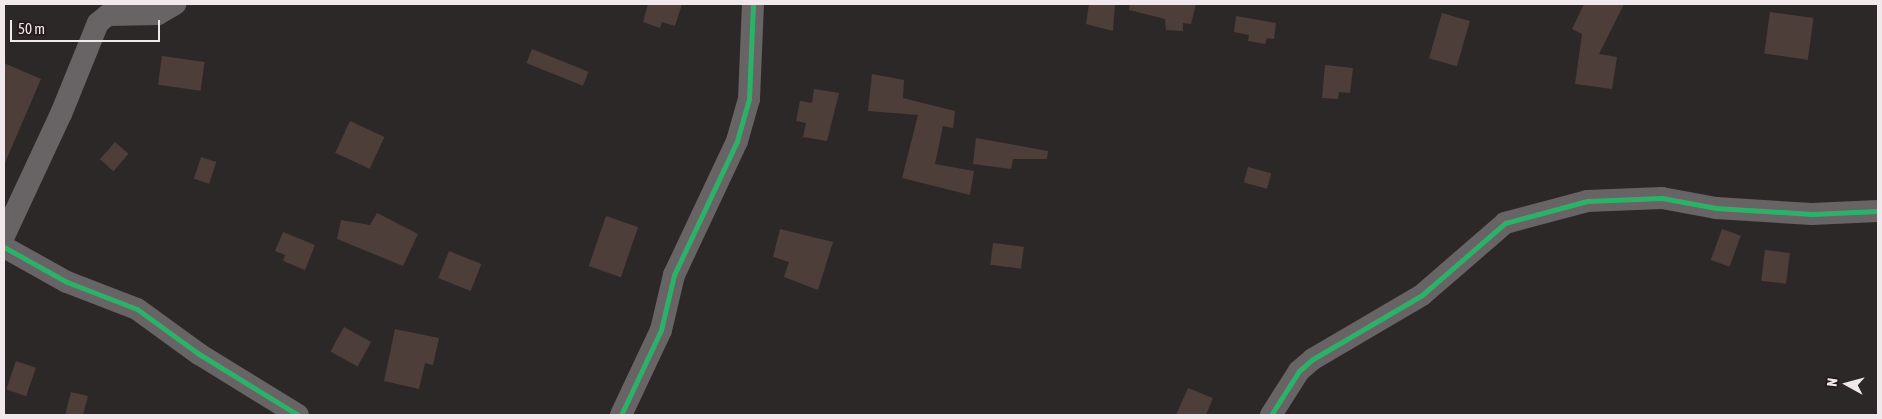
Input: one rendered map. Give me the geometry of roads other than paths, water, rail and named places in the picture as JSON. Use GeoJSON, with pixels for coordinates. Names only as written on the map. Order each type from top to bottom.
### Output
{"type":"FeatureCollection","features":[{"type":"Feature","properties":{"kind":"street"},"geometry":{"type":"LineString","coordinates":[[4,236],[61,114],[98,23],[108,15],[158,14],[175,4]]}},
{"type":"Feature","properties":{"kind":"street"},"geometry":{"type":"LineString","coordinates":[[621,415],[661,330],[674,275],[737,141],[749,99],[753,4]]}},
{"type":"Feature","properties":{"kind":"street"},"geometry":{"type":"LineString","coordinates":[[1271,415],[1299,371],[1313,360],[1422,295],[1505,223],[1587,201],[1653,198],[1716,208],[1812,214],[1878,211]]}},
{"type":"Feature","properties":{"kind":"street"},"geometry":{"type":"LineString","coordinates":[[4,247],[67,282],[137,309],[199,354],[298,415]]}}]}
